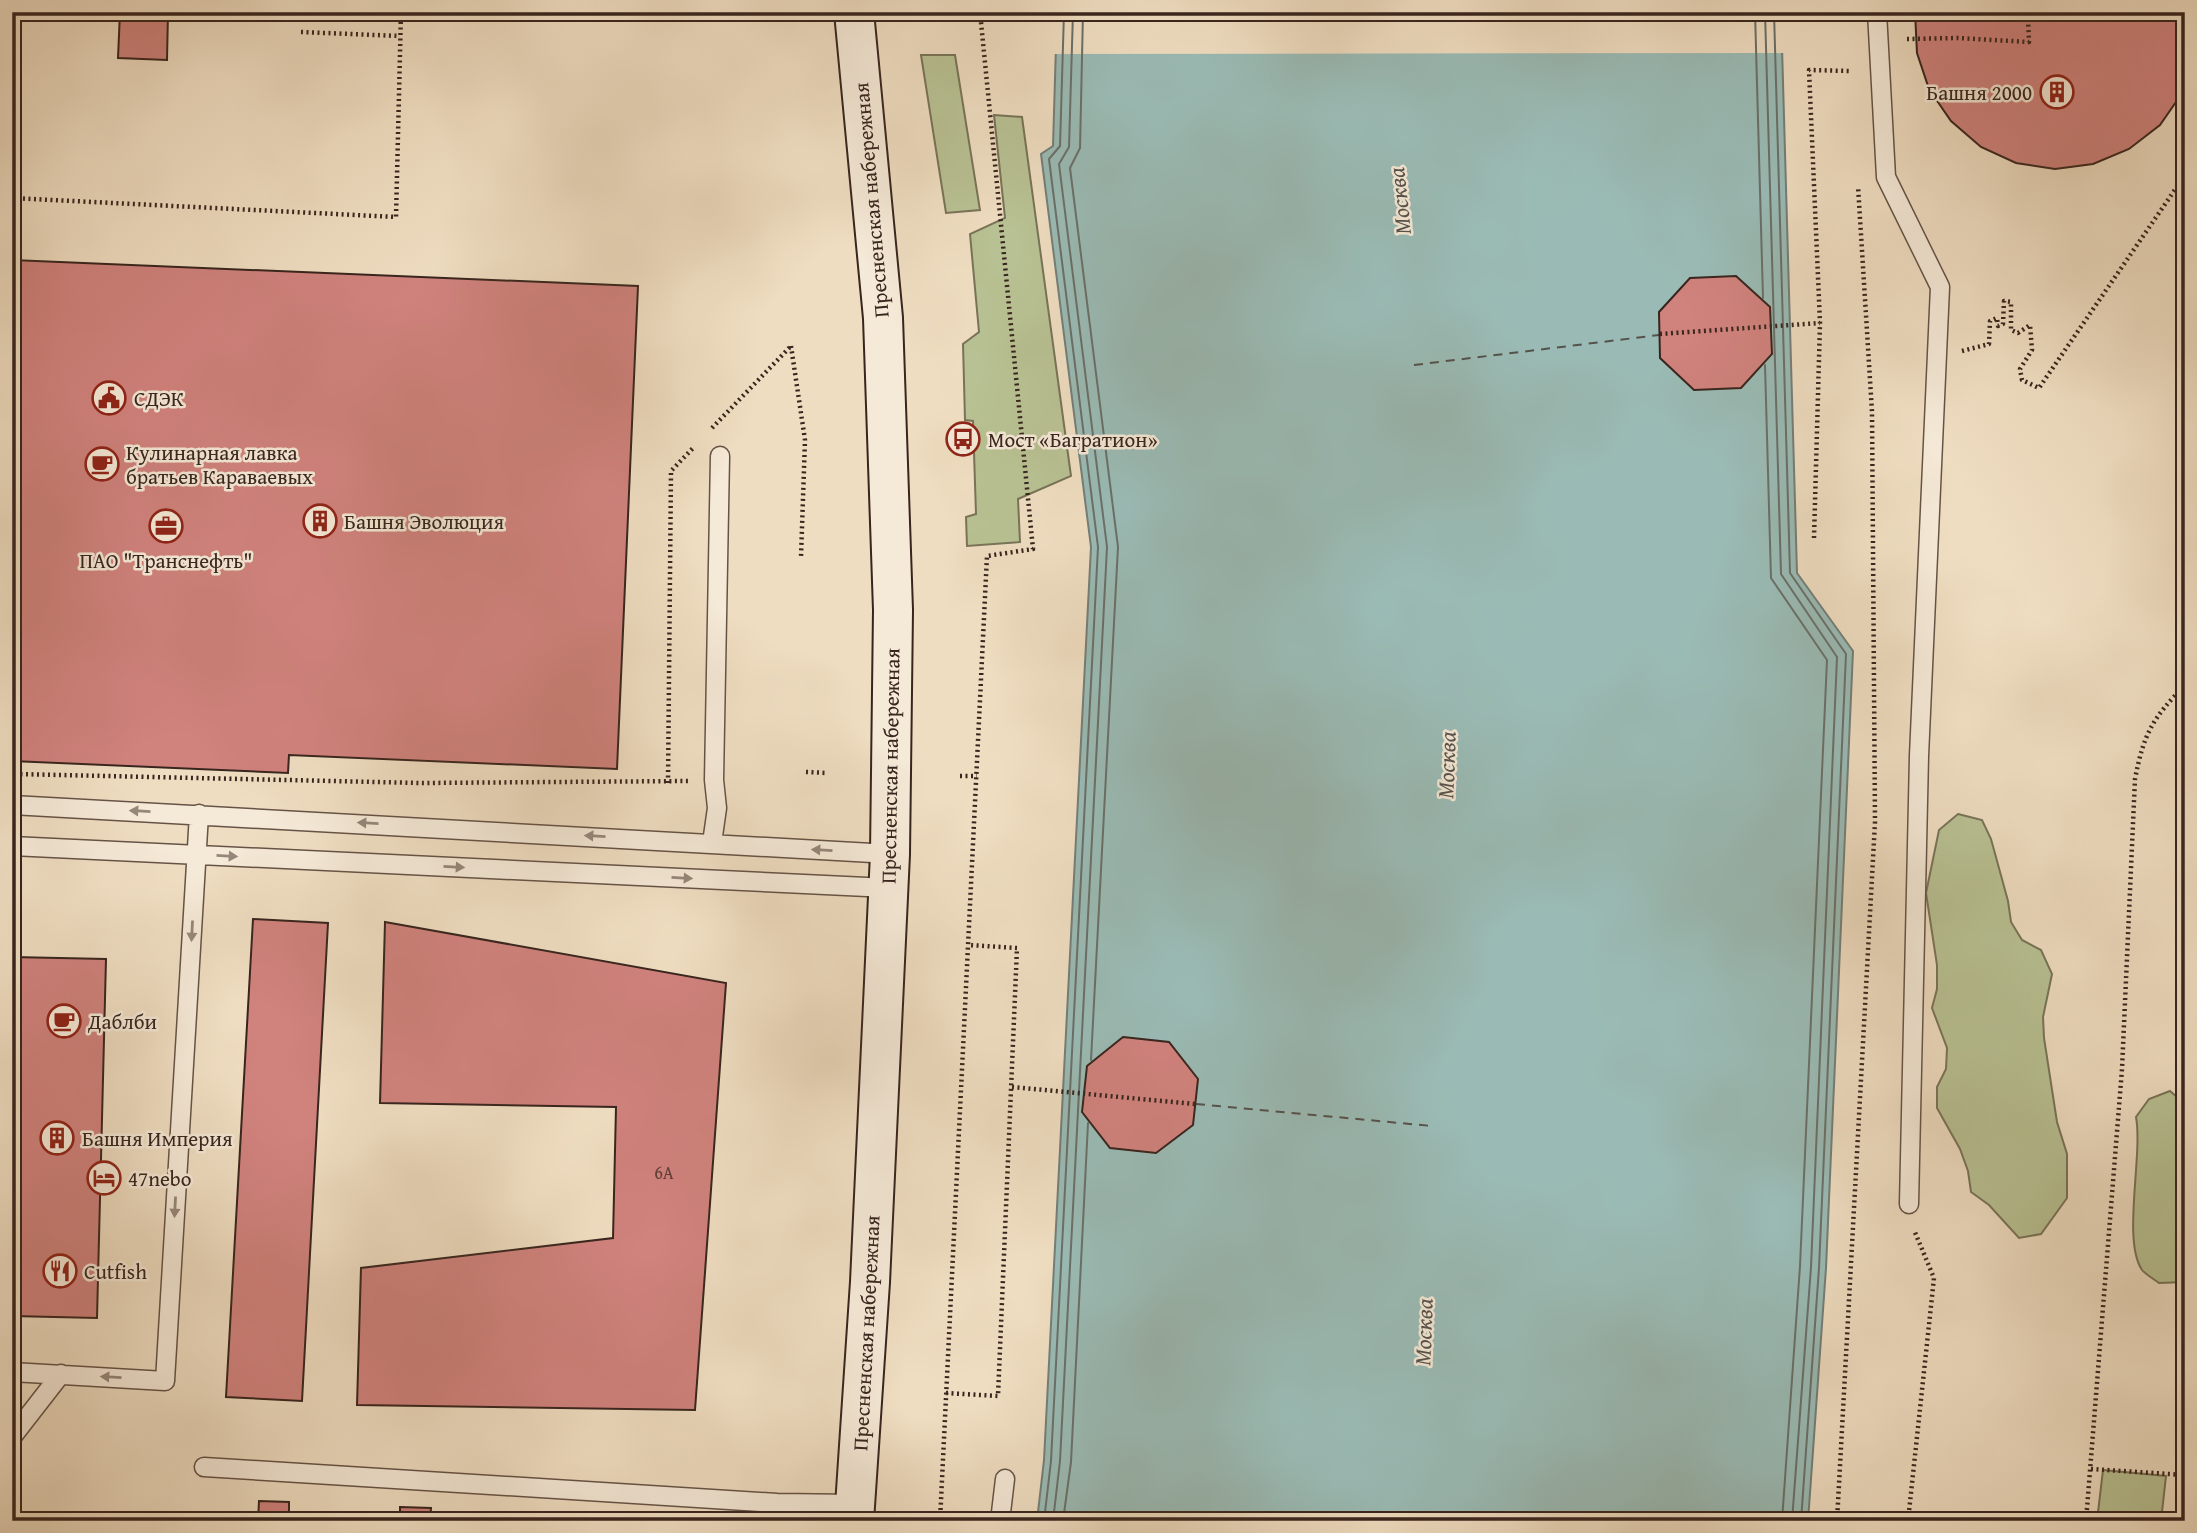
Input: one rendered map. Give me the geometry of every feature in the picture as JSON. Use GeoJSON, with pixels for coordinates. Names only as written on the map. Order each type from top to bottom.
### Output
{"type":"FeatureCollection","features":[{"type":"Feature","properties":{"kind":"main road","name":"Пресненская набережная"},"geometry":{"type":"LineString","coordinates":[[854,12],[883,318],[890,442],[893,611],[889,871],[870,1282],[855,1513]]}},
{"type":"Feature","properties":{"kind":"lane"},"geometry":{"type":"LineString","coordinates":[[1877,12],[1886,177],[1940,287],[1919,755],[1909,1204]]}},
{"type":"Feature","properties":{"kind":"lane"},"geometry":{"type":"LineString","coordinates":[[712,843],[717,808],[714,780],[719,456]]}},
{"type":"Feature","properties":{"kind":"lane"},"geometry":{"type":"LineString","coordinates":[[12,804],[712,843],[889,871]]}},
{"type":"Feature","properties":{"kind":"lane"},"geometry":{"type":"LineString","coordinates":[[12,1372],[164,1381],[199,814]]}},
{"type":"Feature","properties":{"kind":"lane"},"geometry":{"type":"LineString","coordinates":[[12,846],[196,855],[889,871]]}},
{"type":"Feature","properties":{"kind":"lane"},"geometry":{"type":"LineString","coordinates":[[12,1437],[61,1374]]}},
{"type":"Feature","properties":{"kind":"lane"},"geometry":{"type":"LineString","coordinates":[[204,1467],[777,1503],[855,1513]]}},
{"type":"Feature","properties":{"kind":"lane"},"geometry":{"type":"LineString","coordinates":[[1000,1521],[1004,1479]]}},
{"type":"Feature","properties":{"kind":"path"},"geometry":{"type":"LineString","coordinates":[[12,198],[396,217],[401,12]]}},
{"type":"Feature","properties":{"kind":"path"},"geometry":{"type":"LineString","coordinates":[[940,1521],[987,556],[1033,549],[980,12]]}},
{"type":"Feature","properties":{"kind":"path"},"geometry":{"type":"LineString","coordinates":[[1915,38],[2029,42],[2028,19]]}},
{"type":"Feature","properties":{"kind":"path"},"geometry":{"type":"LineString","coordinates":[[301,32],[400,36]]}},
{"type":"Feature","properties":{"kind":"path"},"geometry":{"type":"LineString","coordinates":[[1851,60],[1852,85]]}},
{"type":"Feature","properties":{"kind":"path"},"geometry":{"type":"LineString","coordinates":[[1814,538],[1820,323],[1809,70],[1851,71]]}},
{"type":"Feature","properties":{"kind":"path"},"geometry":{"type":"LineString","coordinates":[[1973,349],[1989,344],[1990,321],[1997,318],[1998,326],[2003,324],[2004,301],[2011,302],[2011,330],[2018,333],[2030,325],[2032,350],[2020,369],[2022,380],[2032,388],[2039,388],[2185,175]]}},
{"type":"Feature","properties":{"kind":"path"},"geometry":{"type":"LineString","coordinates":[[1837,1521],[1854,1259],[1875,822],[1872,412],[1858,180]]}},
{"type":"Feature","properties":{"kind":"path"},"geometry":{"type":"LineString","coordinates":[[1660,334],[1820,323]]}},
{"type":"Feature","properties":{"kind":"path"},"geometry":{"type":"LineString","coordinates":[[791,346],[805,440],[801,557]]}},
{"type":"Feature","properties":{"kind":"path"},"geometry":{"type":"LineString","coordinates":[[2086,1521],[2122,1069],[2135,779],[2142,744],[2157,714],[2185,685]]}},
{"type":"Feature","properties":{"kind":"path"},"geometry":{"type":"LineString","coordinates":[[806,772],[827,773]]}},
{"type":"Feature","properties":{"kind":"path"},"geometry":{"type":"LineString","coordinates":[[12,774],[422,783],[714,780]]}},
{"type":"Feature","properties":{"kind":"path"},"geometry":{"type":"LineString","coordinates":[[960,776],[977,776]]}},
{"type":"Feature","properties":{"kind":"path"},"geometry":{"type":"LineString","coordinates":[[946,1393],[998,1396],[1017,948],[969,945]]}},
{"type":"Feature","properties":{"kind":"path"},"geometry":{"type":"LineString","coordinates":[[1012,1087],[1195,1104]]}},
{"type":"Feature","properties":{"kind":"path"},"geometry":{"type":"LineString","coordinates":[[1908,1521],[1934,1278],[1912,1226],[1909,1204]]}},
{"type":"Feature","properties":{"kind":"path"},"geometry":{"type":"LineString","coordinates":[[2091,1469],[2185,1475]]}},
{"type":"Feature","properties":{"kind":"green space"},"geometry":{"type":"Polygon","coordinates":[[[921,55],[955,55],[980,210],[946,213],[921,55]]]}},
{"type":"Feature","properties":{"kind":"green space"},"geometry":{"type":"Polygon","coordinates":[[[994,115],[1022,117],[1071,476],[1018,499],[1020,542],[967,546],[966,517],[976,514],[973,421],[965,420],[963,344],[979,332],[970,234],[1005,218],[994,115]]]}},
{"type":"Feature","properties":{"kind":"green space"},"geometry":{"type":"Polygon","coordinates":[[[1958,814],[1982,820],[1991,839],[2011,922],[2022,940],[2041,950],[2052,974],[2043,1017],[2044,1038],[2057,1122],[2067,1154],[2067,1198],[2041,1234],[2019,1238],[1989,1205],[1971,1192],[1968,1171],[1960,1149],[1937,1108],[1937,1087],[1946,1069],[1947,1048],[1932,1008],[1937,989],[1937,965],[1926,893],[1939,830],[1958,814]]]}},
{"type":"Feature","properties":{"kind":"green space"},"geometry":{"type":"Polygon","coordinates":[[[2170,1091],[2185,1104],[2185,1282],[2159,1283],[2142,1270],[2136,1256],[2133,1219],[2136,1117],[2149,1099],[2170,1091]]]}},
{"type":"Feature","properties":{"kind":"green space"},"geometry":{"type":"Polygon","coordinates":[[[2103,1470],[2166,1476],[2161,1521],[2097,1521],[2103,1470]]]}},
{"type":"Feature","properties":{"kind":"water","name":"Москва"},"geometry":{"type":"Polygon","coordinates":[[[1057,12],[1781,12],[1797,573],[1853,651],[1826,1268],[1808,1521],[1037,1521],[1044,1460],[1091,547],[1041,154],[1053,146],[1057,12]]]}},
{"type":"Feature","properties":{"kind":"pier"},"geometry":{"type":"Polygon","coordinates":[[[1053,12],[1784,12],[1785,53],[1052,54],[1053,12]]]}},
{"type":"Feature","properties":{"kind":"building"},"geometry":{"type":"Polygon","coordinates":[[[120,12],[168,12],[167,60],[118,58],[120,12]]]}},
{"type":"Feature","properties":{"kind":"building","name":"Башня 2000"},"geometry":{"type":"Polygon","coordinates":[[[1915,12],[2185,12],[2185,89],[2160,125],[2129,149],[2093,164],[2055,169],[2016,163],[1981,147],[1951,121],[1929,89],[1917,53],[1915,12]]]}},
{"type":"Feature","properties":{"kind":"building","name":"Башня Эволюция"},"geometry":{"type":"Polygon","coordinates":[[[12,260],[638,286],[617,769],[289,755],[288,773],[12,761],[12,260]]]}},
{"type":"Feature","properties":{"kind":"building"},"geometry":{"type":"Polygon","coordinates":[[[1736,276],[1770,307],[1772,354],[1741,388],[1694,390],[1660,358],[1659,312],[1690,278],[1736,276]]]}},
{"type":"Feature","properties":{"kind":"building"},"geometry":{"type":"Polygon","coordinates":[[[253,919],[328,923],[302,1401],[226,1397],[253,919]]]}},
{"type":"Feature","properties":{"kind":"building"},"geometry":{"type":"Polygon","coordinates":[[[385,922],[726,983],[695,1410],[357,1405],[361,1268],[613,1238],[616,1107],[380,1103],[385,922]]]}},
{"type":"Feature","properties":{"kind":"building","name":"Башня Империя"},"geometry":{"type":"Polygon","coordinates":[[[12,957],[106,959],[97,1318],[12,1316],[12,957]]]}},
{"type":"Feature","properties":{"kind":"building"},"geometry":{"type":"Polygon","coordinates":[[[1123,1037],[1169,1042],[1198,1079],[1193,1125],[1156,1153],[1110,1148],[1082,1112],[1087,1066],[1123,1037]]]}},
{"type":"Feature","properties":{"kind":"building"},"geometry":{"type":"Polygon","coordinates":[[[259,1501],[289,1502],[289,1521],[258,1521],[259,1501]]]}},
{"type":"Feature","properties":{"kind":"building"},"geometry":{"type":"Polygon","coordinates":[[[400,1507],[431,1508],[430,1521],[400,1521],[400,1507]]]}},
{"type":"Feature","properties":{"kind":"ferry route"},"geometry":{"type":"LineString","coordinates":[[1414,365],[1659,335]]}},
{"type":"Feature","properties":{"kind":"ferry route"},"geometry":{"type":"LineString","coordinates":[[1196,1104],[1432,1126]]}},
{"type":"Feature","properties":{"kind":"place","name":"Башня 2000"},"geometry":{"type":"Point","coordinates":[2057,92]}},
{"type":"Feature","properties":{"kind":"place","name":"СДЭК"},"geometry":{"type":"Point","coordinates":[109,398]}},
{"type":"Feature","properties":{"kind":"place","name":"Мост «Багратион»"},"geometry":{"type":"Point","coordinates":[963,439]}},
{"type":"Feature","properties":{"kind":"place","name":"Кулинарная лавка братьев Караваевых"},"geometry":{"type":"Point","coordinates":[102,464]}},
{"type":"Feature","properties":{"kind":"place","name":"Башня Эволюция"},"geometry":{"type":"Point","coordinates":[320,521]}},
{"type":"Feature","properties":{"kind":"place","name":"ПАО \"Транснефть\""},"geometry":{"type":"Point","coordinates":[166,526]}},
{"type":"Feature","properties":{"kind":"place","name":"Даблби"},"geometry":{"type":"Point","coordinates":[64,1021]}},
{"type":"Feature","properties":{"kind":"place","name":"Башня Империя"},"geometry":{"type":"Point","coordinates":[57,1138]}},
{"type":"Feature","properties":{"kind":"place","name":"47nebo"},"geometry":{"type":"Point","coordinates":[104,1178]}},
{"type":"Feature","properties":{"kind":"place","name":"Cutfish"},"geometry":{"type":"Point","coordinates":[60,1271]}}]}
